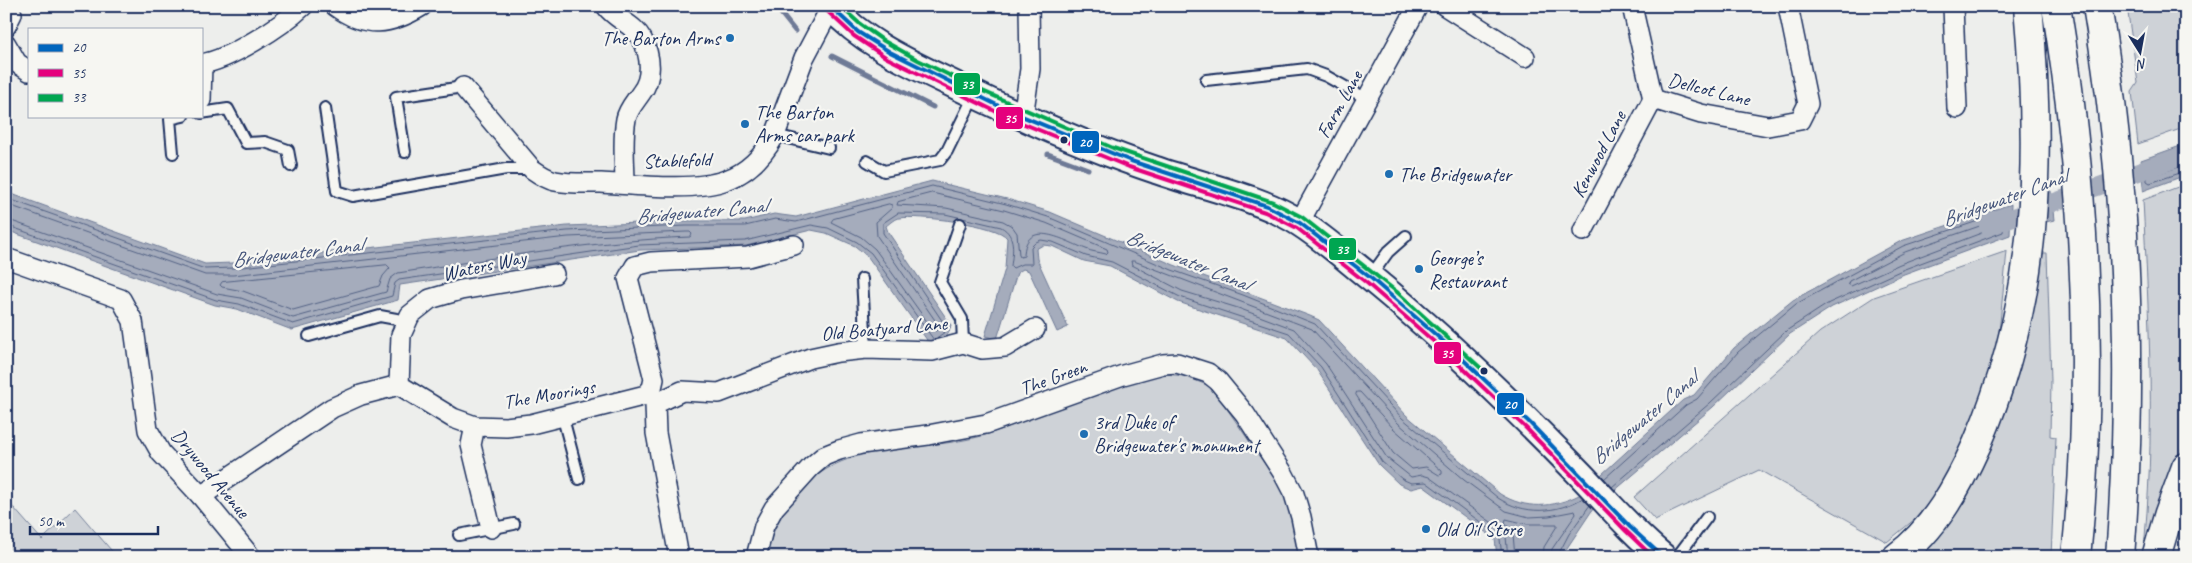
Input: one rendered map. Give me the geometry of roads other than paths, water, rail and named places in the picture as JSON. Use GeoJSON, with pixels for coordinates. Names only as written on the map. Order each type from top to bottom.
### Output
{"type":"FeatureCollection","features":[{"type":"Feature","properties":{"kind":"highway"},"geometry":{"type":"LineString","coordinates":[[1897,557],[1919,538],[1940,512],[1963,474],[2002,381],[2016,332],[2026,283],[2035,177],[2035,106],[2028,6]]}},
{"type":"Feature","properties":{"kind":"highway"},"geometry":{"type":"LineString","coordinates":[[2056,6],[2068,86],[2076,161],[2086,306],[2086,423],[2083,487],[2076,557]]}},
{"type":"Feature","properties":{"kind":"highway"},"geometry":{"type":"LineString","coordinates":[[2097,6],[2111,94],[2127,277],[2128,424],[2120,557]]}},
{"type":"Feature","properties":{"kind":"highway"},"geometry":{"type":"LineString","coordinates":[[2156,557],[2169,513],[2186,467]]}},
{"type":"Feature","properties":{"kind":"main road"},"geometry":{"type":"LineString","coordinates":[[836,8],[880,46],[915,66],[975,95],[1111,154],[1271,208],[1300,222],[1370,278],[1480,376],[1581,475],[1606,504],[1663,557]]}},
{"type":"Feature","properties":{"kind":"street"},"geometry":{"type":"LineString","coordinates":[[202,64],[221,58],[274,29],[303,6]]}},
{"type":"Feature","properties":{"kind":"street"},"geometry":{"type":"LineString","coordinates":[[335,6],[367,22],[388,22],[404,17],[422,6]]}},
{"type":"Feature","properties":{"kind":"street"},"geometry":{"type":"LineString","coordinates":[[606,6],[617,18],[637,32],[642,39],[650,68],[646,86],[626,118],[625,184]]}},
{"type":"Feature","properties":{"kind":"street"},"geometry":{"type":"LineString","coordinates":[[1023,117],[1030,70],[1029,6]]}},
{"type":"Feature","properties":{"kind":"street","name":"Farm Lane"},"geometry":{"type":"LineString","coordinates":[[1300,222],[1418,6]]}},
{"type":"Feature","properties":{"kind":"street"},"geometry":{"type":"LineString","coordinates":[[1445,6],[1525,57]]}},
{"type":"Feature","properties":{"kind":"street","name":"Dellcot Lane"},"geometry":{"type":"LineString","coordinates":[[1632,6],[1653,99],[1701,114],[1768,126],[1800,120],[1808,104],[1788,6]]}},
{"type":"Feature","properties":{"kind":"street"},"geometry":{"type":"LineString","coordinates":[[1953,6],[1957,108]]}},
{"type":"Feature","properties":{"kind":"street","name":"Stablefold"},"geometry":{"type":"LineString","coordinates":[[464,87],[532,169],[543,177],[556,181],[625,184],[699,185],[727,180],[756,162],[775,135],[804,58],[836,8]]}},
{"type":"Feature","properties":{"kind":"street"},"geometry":{"type":"LineString","coordinates":[[8,53],[17,63],[28,70]]}},
{"type":"Feature","properties":{"kind":"street","name":"Kenwood Lane"},"geometry":{"type":"LineString","coordinates":[[1583,231],[1653,99]]}},
{"type":"Feature","properties":{"kind":"street","name":"The Moorings"},"geometry":{"type":"LineString","coordinates":[[399,386],[453,418],[475,426],[523,425],[563,418],[646,395],[652,388],[654,379],[628,278],[634,266],[651,262],[748,256],[794,245]]}},
{"type":"Feature","properties":{"kind":"street","name":"Drywood Avenue"},"geometry":{"type":"LineString","coordinates":[[6,258],[121,299],[133,321],[148,430],[161,453],[201,496],[251,557]]}},
{"type":"Feature","properties":{"kind":"street","name":"Waters Way"},"geometry":{"type":"LineString","coordinates":[[407,321],[410,315],[430,300],[461,290],[554,274]]}},
{"type":"Feature","properties":{"kind":"street"},"geometry":{"type":"LineString","coordinates":[[201,496],[332,408],[361,395],[399,386],[401,335],[407,321]]}},
{"type":"Feature","properties":{"kind":"street","name":"Old Boatyard Lane"},"geometry":{"type":"LineString","coordinates":[[679,557],[656,433],[655,404],[682,391],[719,393],[810,358],[838,352],[866,350],[932,351],[964,343],[982,349],[1005,347],[1035,329]]}},
{"type":"Feature","properties":{"kind":"street","name":"The Green"},"geometry":{"type":"LineString","coordinates":[[756,557],[764,526],[774,508],[811,467],[824,456],[861,444],[928,436],[986,424],[1123,376],[1163,364],[1177,363],[1208,373],[1223,386],[1245,414],[1284,473],[1294,494],[1309,557]]}},
{"type":"Feature","properties":{"kind":"street"},"geometry":{"type":"LineString","coordinates":[[475,426],[471,445],[491,528]]}},
{"type":"Feature","properties":{"kind":"lane"},"geometry":{"type":"LineString","coordinates":[[1206,80],[1307,69],[1326,76],[1368,99]]}},
{"type":"Feature","properties":{"kind":"lane"},"geometry":{"type":"LineString","coordinates":[[405,152],[396,97],[464,87]]}},
{"type":"Feature","properties":{"kind":"lane"},"geometry":{"type":"LineString","coordinates":[[867,161],[884,170],[940,160],[948,151],[975,95]]}},
{"type":"Feature","properties":{"kind":"lane"},"geometry":{"type":"LineString","coordinates":[[325,108],[337,191],[353,196],[506,169],[532,169]]}},
{"type":"Feature","properties":{"kind":"lane"},"geometry":{"type":"LineString","coordinates":[[202,113],[228,109],[246,143],[265,142],[288,150],[291,166]]}},
{"type":"Feature","properties":{"kind":"lane"},"geometry":{"type":"LineString","coordinates":[[173,154],[170,119],[174,118]]}},
{"type":"Feature","properties":{"kind":"lane"},"geometry":{"type":"LineString","coordinates":[[775,135],[829,148]]}},
{"type":"Feature","properties":{"kind":"lane"},"geometry":{"type":"LineString","coordinates":[[960,224],[940,282],[962,319],[964,343]]}},
{"type":"Feature","properties":{"kind":"lane"},"geometry":{"type":"LineString","coordinates":[[1370,278],[1388,252],[1406,236]]}},
{"type":"Feature","properties":{"kind":"lane"},"geometry":{"type":"LineString","coordinates":[[862,279],[866,350]]}},
{"type":"Feature","properties":{"kind":"lane"},"geometry":{"type":"LineString","coordinates":[[309,336],[380,316],[407,321]]}},
{"type":"Feature","properties":{"kind":"lane"},"geometry":{"type":"LineString","coordinates":[[563,418],[579,479]]}},
{"type":"Feature","properties":{"kind":"lane"},"geometry":{"type":"LineString","coordinates":[[1678,557],[1707,517]]}},
{"type":"Feature","properties":{"kind":"lane"},"geometry":{"type":"LineString","coordinates":[[459,535],[514,524]]}},
{"type":"Feature","properties":{"kind":"water"},"geometry":{"type":"Polygon","coordinates":[[[2186,144],[2186,175],[2143,191],[2141,160],[2186,144]]]}},
{"type":"Feature","properties":{"kind":"water"},"geometry":{"type":"Polygon","coordinates":[[[932,181],[1007,199],[1050,212],[1174,265],[1319,320],[1406,415],[1500,494],[1520,503],[1530,505],[1559,503],[1579,495],[1683,400],[1694,395],[1734,348],[1793,300],[1901,241],[2011,204],[2010,235],[1904,274],[1832,307],[1790,334],[1713,407],[1593,509],[1561,557],[1497,557],[1495,539],[1423,486],[1411,489],[1399,484],[1379,465],[1317,370],[1287,338],[1178,302],[1110,266],[1084,261],[1052,246],[1043,245],[1036,249],[1037,259],[1068,327],[1057,332],[1029,271],[1023,269],[1017,273],[997,339],[985,336],[1005,269],[1007,238],[1001,233],[974,225],[939,219],[908,217],[896,219],[886,226],[888,232],[951,325],[947,336],[932,347],[868,257],[855,246],[826,233],[811,230],[746,246],[640,250],[400,285],[398,300],[292,330],[237,309],[215,305],[6,230],[6,192],[205,264],[232,263],[567,226],[686,221],[745,221],[774,214],[796,217],[932,181]]]}},
{"type":"Feature","properties":{"kind":"water"},"geometry":{"type":"Polygon","coordinates":[[[2051,191],[2054,220],[2038,224],[2040,195],[2051,191]]]}},
{"type":"Feature","properties":{"kind":"waterway"},"geometry":{"type":"LineString","coordinates":[[775,6],[795,31]]}},
{"type":"Feature","properties":{"kind":"waterway"},"geometry":{"type":"LineString","coordinates":[[832,56],[933,107]]}},
{"type":"Feature","properties":{"kind":"waterway"},"geometry":{"type":"LineString","coordinates":[[1048,154],[1088,169]]}},
{"type":"Feature","properties":{"kind":"waterway","name":"Bridgewater Canal"},"geometry":{"type":"LineString","coordinates":[[1988,226],[2186,155]]}},
{"type":"Feature","properties":{"kind":"place","name":"The Barton Arms"},"geometry":{"type":"Point","coordinates":[730,38]}},
{"type":"Feature","properties":{"kind":"place","name":"The Barton Arms car park"},"geometry":{"type":"Point","coordinates":[745,124]}},
{"type":"Feature","properties":{"kind":"place","name":"The Bridgewater"},"geometry":{"type":"Point","coordinates":[1389,174]}},
{"type":"Feature","properties":{"kind":"place","name":"George’s Restaurant"},"geometry":{"type":"Point","coordinates":[1419,269]}},
{"type":"Feature","properties":{"kind":"place","name":"3rd Duke of Bridgewater's monument"},"geometry":{"type":"Point","coordinates":[1084,434]}},
{"type":"Feature","properties":{"kind":"place","name":"Old Oil Store"},"geometry":{"type":"Point","coordinates":[1426,529]}}]}
